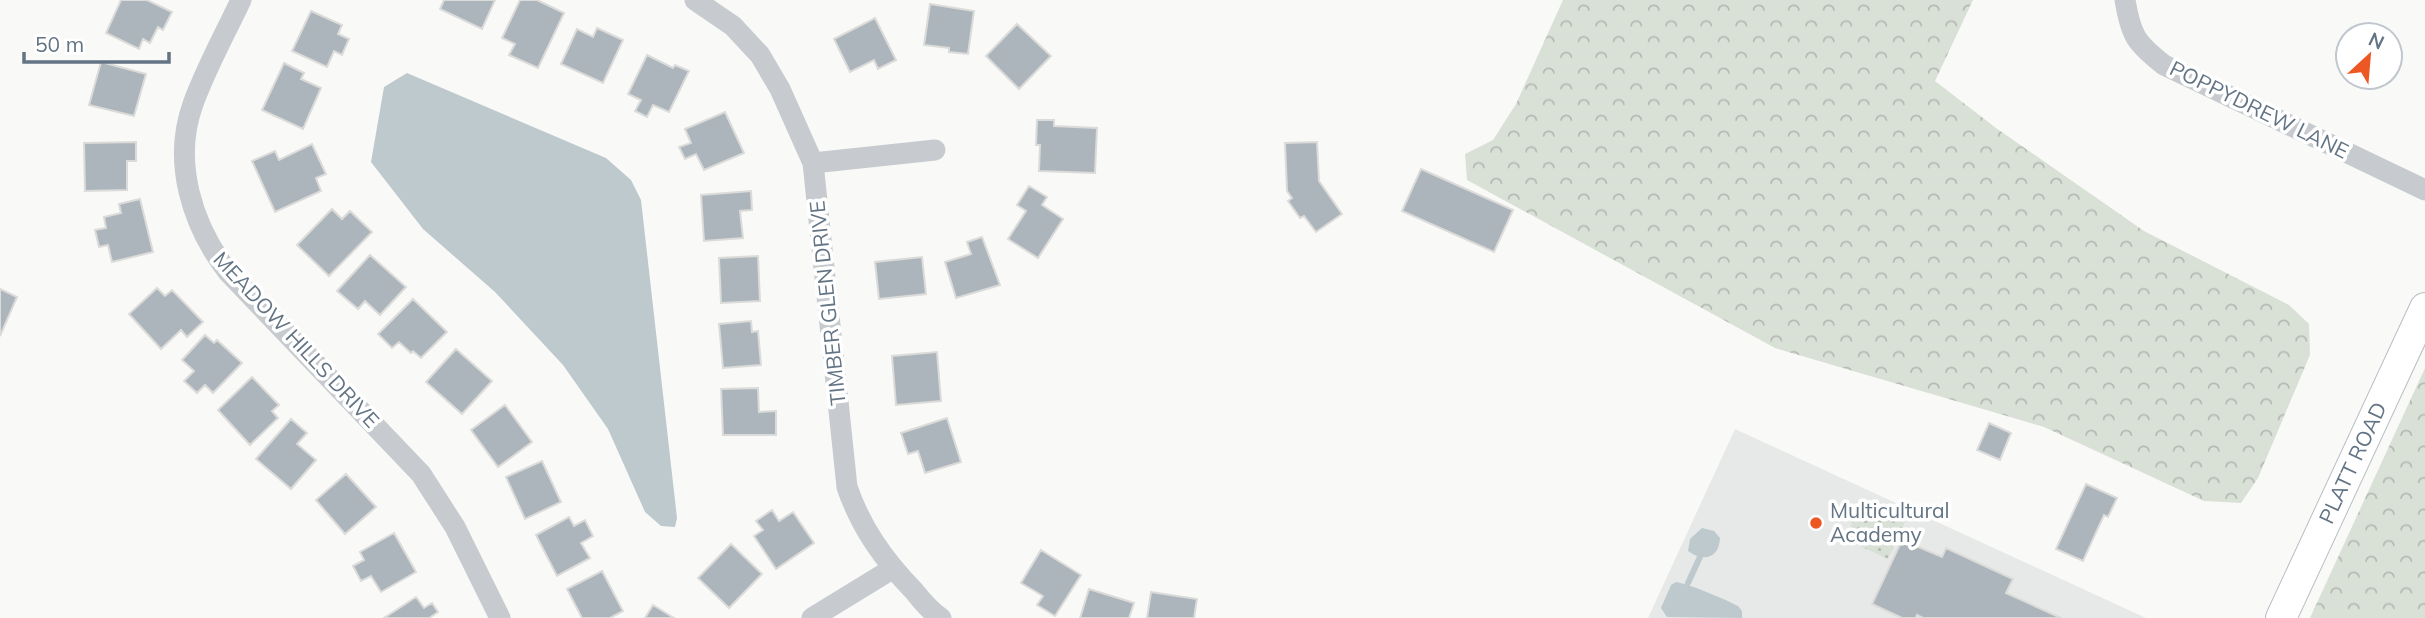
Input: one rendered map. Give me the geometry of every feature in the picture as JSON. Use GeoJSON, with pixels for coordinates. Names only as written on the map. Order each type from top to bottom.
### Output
{"type":"FeatureCollection","features":[{"type":"Feature","properties":{"kind":"main road","name":"PLATT ROAD"},"geometry":{"type":"LineString","coordinates":[[2281,618],[2425,308]]}},
{"type":"Feature","properties":{"kind":"street","name":"MEADOW HILLS DRIVE"},"geometry":{"type":"LineString","coordinates":[[241,0],[193,104],[188,123],[187,183],[197,221],[216,257],[228,272],[421,474],[455,527],[500,618]]}},
{"type":"Feature","properties":{"kind":"street","name":"TIMBER GLEN DRIVE"},"geometry":{"type":"LineString","coordinates":[[695,0],[733,26],[760,55],[780,89],[813,163],[847,487],[861,522],[892,569],[941,618]]}},
{"type":"Feature","properties":{"kind":"street","name":"POPPYDREW LANE"},"geometry":{"type":"LineString","coordinates":[[2125,0],[2128,20],[2139,45],[2164,65],[2425,190]]}},
{"type":"Feature","properties":{"kind":"street"},"geometry":{"type":"LineString","coordinates":[[813,163],[935,150]]}},
{"type":"Feature","properties":{"kind":"street"},"geometry":{"type":"LineString","coordinates":[[812,618],[892,569]]}},
{"type":"Feature","properties":{"kind":"shaded area"},"geometry":{"type":"Polygon","coordinates":[[[407,73],[606,158],[631,180],[641,200],[677,518],[675,527],[661,526],[645,512],[608,429],[563,365],[495,292],[423,229],[371,162],[384,87],[407,73]]]}},
{"type":"Feature","properties":{"kind":"shaded area","name":"Multicultural Academy"},"geometry":{"type":"Polygon","coordinates":[[[1735,429],[2146,618],[1648,618],[1735,429]]]}},
{"type":"Feature","properties":{"kind":"shaded area"},"geometry":{"type":"Polygon","coordinates":[[[1702,528],[1714,531],[1720,538],[1713,554],[1699,557],[1688,551],[1690,539],[1702,528]]]}},
{"type":"Feature","properties":{"kind":"shaded area"},"geometry":{"type":"Polygon","coordinates":[[[1676,582],[1738,606],[1742,611],[1742,618],[1667,617],[1661,608],[1671,585],[1676,582]]]}},
{"type":"Feature","properties":{"kind":"green space"},"geometry":{"type":"Polygon","coordinates":[[[1563,0],[1973,0],[1935,81],[1996,128],[2144,231],[2289,305],[2309,324],[2310,355],[2258,478],[2241,503],[2204,501],[2044,427],[1775,348],[1467,180],[1465,154],[1493,140],[1516,104],[1563,0]]]}},
{"type":"Feature","properties":{"kind":"green space"},"geometry":{"type":"Polygon","coordinates":[[[2425,368],[2425,618],[2310,618],[2425,368]]]}},
{"type":"Feature","properties":{"kind":"green space"},"geometry":{"type":"Polygon","coordinates":[[[1862,500],[1906,520],[1888,559],[1845,539],[1862,500]]]}},
{"type":"Feature","properties":{"kind":"building"},"geometry":{"type":"Polygon","coordinates":[[[121,0],[147,0],[172,12],[163,30],[158,27],[150,43],[143,39],[139,49],[106,33],[121,0]]]}},
{"type":"Feature","properties":{"kind":"building"},"geometry":{"type":"Polygon","coordinates":[[[444,0],[495,0],[482,29],[440,9],[444,0]]]}},
{"type":"Feature","properties":{"kind":"building"},"geometry":{"type":"Polygon","coordinates":[[[520,0],[537,0],[564,13],[538,68],[509,55],[515,44],[502,38],[520,0]]]}},
{"type":"Feature","properties":{"kind":"building"},"geometry":{"type":"Polygon","coordinates":[[[930,4],[974,11],[968,54],[924,45],[930,4]]]}},
{"type":"Feature","properties":{"kind":"building"},"geometry":{"type":"Polygon","coordinates":[[[311,11],[342,25],[338,34],[349,39],[342,55],[334,51],[327,67],[292,51],[311,11]]]}},
{"type":"Feature","properties":{"kind":"building"},"geometry":{"type":"Polygon","coordinates":[[[875,18],[896,60],[878,69],[874,60],[850,72],[834,39],[875,18]]]}},
{"type":"Feature","properties":{"kind":"building"},"geometry":{"type":"Polygon","coordinates":[[[1017,24],[1051,56],[1019,89],[986,56],[1017,24]]]}},
{"type":"Feature","properties":{"kind":"building"},"geometry":{"type":"Polygon","coordinates":[[[597,28],[623,40],[603,83],[561,64],[577,29],[593,37],[597,28]]]}},
{"type":"Feature","properties":{"kind":"building"},"geometry":{"type":"Polygon","coordinates":[[[647,55],[673,68],[675,65],[689,71],[669,112],[653,105],[647,117],[635,111],[641,100],[628,94],[647,55]]]}},
{"type":"Feature","properties":{"kind":"building"},"geometry":{"type":"Polygon","coordinates":[[[101,62],[146,74],[134,116],[89,105],[101,62]]]}},
{"type":"Feature","properties":{"kind":"building"},"geometry":{"type":"Polygon","coordinates":[[[284,63],[304,73],[301,79],[321,88],[303,129],[262,110],[284,63]]]}},
{"type":"Feature","properties":{"kind":"building"},"geometry":{"type":"Polygon","coordinates":[[[725,112],[744,153],[704,170],[696,154],[685,159],[679,147],[691,143],[685,129],[725,112]]]}},
{"type":"Feature","properties":{"kind":"building"},"geometry":{"type":"Polygon","coordinates":[[[1037,120],[1054,120],[1054,126],[1097,128],[1095,173],[1039,171],[1037,120]]]}},
{"type":"Feature","properties":{"kind":"building"},"geometry":{"type":"Polygon","coordinates":[[[136,142],[136,161],[127,161],[127,190],[85,191],[84,143],[136,142]]]}},
{"type":"Feature","properties":{"kind":"building"},"geometry":{"type":"Polygon","coordinates":[[[1317,142],[1319,181],[1342,214],[1316,232],[1304,216],[1300,218],[1288,201],[1292,198],[1287,191],[1285,143],[1317,142]]]}},
{"type":"Feature","properties":{"kind":"building"},"geometry":{"type":"Polygon","coordinates":[[[312,144],[326,174],[316,178],[321,191],[275,212],[252,161],[275,151],[279,160],[312,144]]]}},
{"type":"Feature","properties":{"kind":"building"},"geometry":{"type":"Polygon","coordinates":[[[1421,169],[1513,210],[1494,252],[1402,211],[1421,169]]]}},
{"type":"Feature","properties":{"kind":"building"},"geometry":{"type":"Polygon","coordinates":[[[1029,186],[1047,197],[1042,205],[1063,219],[1038,258],[1008,239],[1026,211],[1017,205],[1029,186]]]}},
{"type":"Feature","properties":{"kind":"building"},"geometry":{"type":"Polygon","coordinates":[[[751,191],[752,210],[740,211],[743,238],[704,241],[701,195],[751,191]]]}},
{"type":"Feature","properties":{"kind":"building"},"geometry":{"type":"Polygon","coordinates":[[[140,199],[153,252],[112,262],[108,245],[99,247],[95,230],[106,228],[104,217],[121,213],[119,204],[140,199]]]}},
{"type":"Feature","properties":{"kind":"building"},"geometry":{"type":"Polygon","coordinates":[[[332,209],[342,219],[350,211],[372,232],[329,276],[297,245],[332,209]]]}},
{"type":"Feature","properties":{"kind":"building"},"geometry":{"type":"Polygon","coordinates":[[[982,237],[1000,285],[956,298],[945,262],[971,254],[967,242],[982,237]]]}},
{"type":"Feature","properties":{"kind":"building"},"geometry":{"type":"Polygon","coordinates":[[[370,255],[406,287],[380,315],[365,301],[358,309],[337,291],[370,255]]]}},
{"type":"Feature","properties":{"kind":"building"},"geometry":{"type":"Polygon","coordinates":[[[758,256],[760,301],[721,303],[719,258],[758,256]]]}},
{"type":"Feature","properties":{"kind":"building"},"geometry":{"type":"Polygon","coordinates":[[[922,257],[926,294],[879,299],[875,262],[922,257]]]}},
{"type":"Feature","properties":{"kind":"building"},"geometry":{"type":"Polygon","coordinates":[[[157,288],[165,296],[172,290],[203,322],[187,337],[181,330],[161,349],[129,314],[157,288]]]}},
{"type":"Feature","properties":{"kind":"building"},"geometry":{"type":"Polygon","coordinates":[[[0,289],[17,297],[0,336],[0,289]]]}},
{"type":"Feature","properties":{"kind":"building"},"geometry":{"type":"Polygon","coordinates":[[[413,299],[447,332],[421,358],[399,342],[392,348],[378,334],[413,299]]]}},
{"type":"Feature","properties":{"kind":"building"},"geometry":{"type":"Polygon","coordinates":[[[751,321],[752,332],[758,331],[761,365],[723,368],[719,324],[751,321]]]}},
{"type":"Feature","properties":{"kind":"building"},"geometry":{"type":"Polygon","coordinates":[[[205,335],[214,343],[217,340],[242,363],[213,393],[205,385],[197,393],[184,381],[194,371],[182,360],[205,335]]]}},
{"type":"Feature","properties":{"kind":"building"},"geometry":{"type":"Polygon","coordinates":[[[456,349],[492,381],[462,414],[426,382],[456,349]]]}},
{"type":"Feature","properties":{"kind":"building"},"geometry":{"type":"Polygon","coordinates":[[[937,352],[941,401],[896,405],[892,356],[937,352]]]}},
{"type":"Feature","properties":{"kind":"building"},"geometry":{"type":"Polygon","coordinates":[[[252,377],[279,405],[272,411],[278,418],[250,445],[218,410],[252,377]]]}},
{"type":"Feature","properties":{"kind":"building"},"geometry":{"type":"Polygon","coordinates":[[[758,388],[759,412],[776,411],[776,435],[723,435],[721,389],[758,388]]]}},
{"type":"Feature","properties":{"kind":"building"},"geometry":{"type":"Polygon","coordinates":[[[505,405],[532,442],[498,467],[471,430],[505,405]]]}},
{"type":"Feature","properties":{"kind":"building"},"geometry":{"type":"Polygon","coordinates":[[[947,418],[961,462],[925,473],[918,451],[908,454],[901,433],[947,418]]]}},
{"type":"Feature","properties":{"kind":"building"},"geometry":{"type":"Polygon","coordinates":[[[291,419],[307,433],[297,444],[316,460],[291,489],[256,459],[291,419]]]}},
{"type":"Feature","properties":{"kind":"building"},"geometry":{"type":"Polygon","coordinates":[[[1989,423],[2011,433],[2000,460],[1977,450],[1989,423]]]}},
{"type":"Feature","properties":{"kind":"building"},"geometry":{"type":"Polygon","coordinates":[[[542,461],[561,502],[525,519],[506,477],[542,461]]]}},
{"type":"Feature","properties":{"kind":"building"},"geometry":{"type":"Polygon","coordinates":[[[346,474],[376,507],[345,534],[316,500],[346,474]]]}},
{"type":"Feature","properties":{"kind":"building"},"geometry":{"type":"Polygon","coordinates":[[[2086,484],[2117,498],[2108,517],[2104,515],[2083,561],[2056,549],[2086,484]]]}},
{"type":"Feature","properties":{"kind":"building"},"geometry":{"type":"Polygon","coordinates":[[[772,510],[779,521],[793,512],[814,543],[776,569],[754,536],[763,530],[756,521],[772,510]]]}},
{"type":"Feature","properties":{"kind":"building"},"geometry":{"type":"Polygon","coordinates":[[[569,517],[574,526],[585,520],[593,536],[581,543],[590,558],[557,576],[536,535],[569,517]]]}},
{"type":"Feature","properties":{"kind":"building"},"geometry":{"type":"Polygon","coordinates":[[[394,533],[416,572],[381,592],[371,576],[361,581],[353,566],[364,560],[360,552],[394,533]]]}},
{"type":"Feature","properties":{"kind":"building"},"geometry":{"type":"Polygon","coordinates":[[[1902,540],[1942,557],[1946,548],[2013,579],[2006,593],[2061,618],[1923,618],[1917,615],[1916,618],[1902,618],[1872,604],[1902,540]]]}},
{"type":"Feature","properties":{"kind":"building"},"geometry":{"type":"Polygon","coordinates":[[[731,544],[762,574],[729,608],[698,578],[731,544]]]}},
{"type":"Feature","properties":{"kind":"building"},"geometry":{"type":"Polygon","coordinates":[[[1041,550],[1081,575],[1055,616],[1037,605],[1043,596],[1021,583],[1041,550]]]}},
{"type":"Feature","properties":{"kind":"building"},"geometry":{"type":"Polygon","coordinates":[[[602,571],[623,611],[610,618],[582,618],[567,589],[602,571]]]}},
{"type":"Feature","properties":{"kind":"building"},"geometry":{"type":"Polygon","coordinates":[[[1089,589],[1134,603],[1129,618],[1080,618],[1089,589]]]}},
{"type":"Feature","properties":{"kind":"building"},"geometry":{"type":"Polygon","coordinates":[[[1151,592],[1197,599],[1194,618],[1147,618],[1151,592]]]}},
{"type":"Feature","properties":{"kind":"building"},"geometry":{"type":"Polygon","coordinates":[[[416,597],[424,608],[432,603],[438,612],[429,618],[384,618],[416,597]]]}},
{"type":"Feature","properties":{"kind":"building"},"geometry":{"type":"Polygon","coordinates":[[[653,605],[674,618],[645,618],[653,605]]]}},
{"type":"Feature","properties":{"kind":"waterway"},"geometry":{"type":"LineString","coordinates":[[1688,583],[1700,557]]}},
{"type":"Feature","properties":{"kind":"place","name":"Multicultural Academy"},"geometry":{"type":"Point","coordinates":[1816,523]}}]}
